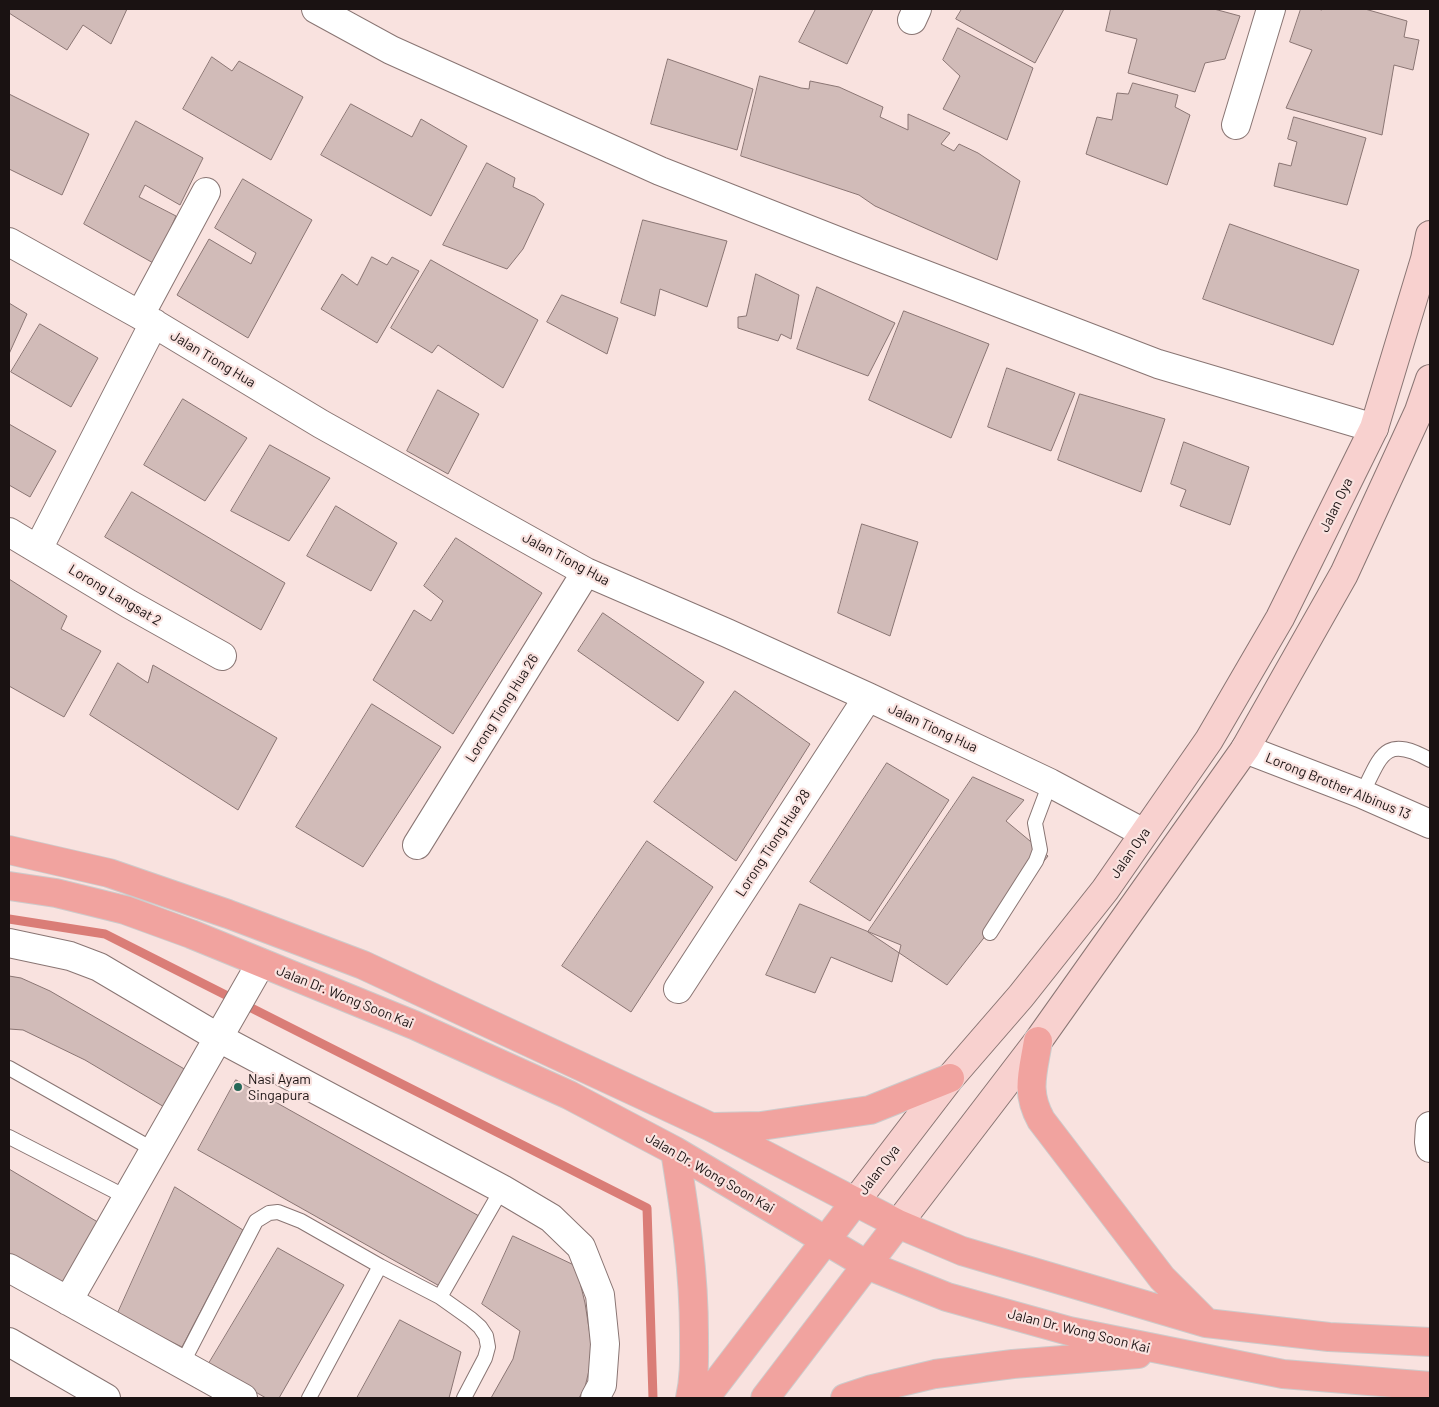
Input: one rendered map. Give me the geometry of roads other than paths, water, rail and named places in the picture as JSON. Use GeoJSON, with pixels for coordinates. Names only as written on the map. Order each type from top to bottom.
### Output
{"type":"FeatureCollection","features":[{"type":"Feature","properties":{"kind":"main road","name":"Jalan Oya"},"geometry":{"type":"LineString","coordinates":[[706,1398],[950,1078],[1022,996],[1104,890],[1209,740],[1280,618],[1374,428],[1422,268],[1430,235]]}},
{"type":"Feature","properties":{"kind":"main road"},"geometry":{"type":"LineString","coordinates":[[765,1398],[1038,1041],[1245,750],[1344,574],[1425,412],[1430,380]]}},
{"type":"Feature","properties":{"kind":"main road"},"geometry":{"type":"LineString","coordinates":[[9,850],[109,872],[363,965],[711,1127],[898,1224],[962,1251],[1206,1323],[1329,1337],[1430,1342]]}},
{"type":"Feature","properties":{"kind":"main road","name":"Jalan Dr. Wong Soon Kai"},"geometry":{"type":"LineString","coordinates":[[9,886],[56,893],[125,910],[191,934],[423,1029],[569,1095],[675,1150],[867,1265],[947,1297],[1069,1331],[1283,1374],[1430,1386]]}},
{"type":"Feature","properties":{"kind":"main road"},"geometry":{"type":"LineString","coordinates":[[1038,1041],[1030,1091],[1034,1107],[1041,1120],[1162,1278],[1206,1323]]}},
{"type":"Feature","properties":{"kind":"main road"},"geometry":{"type":"LineString","coordinates":[[711,1127],[762,1126],[870,1110],[950,1078]]}},
{"type":"Feature","properties":{"kind":"main road"},"geometry":{"type":"LineString","coordinates":[[675,1150],[686,1217],[694,1292],[695,1378],[690,1398]]}},
{"type":"Feature","properties":{"kind":"main road"},"geometry":{"type":"LineString","coordinates":[[846,1398],[872,1389],[935,1374],[1013,1364],[1167,1352]]}},
{"type":"Feature","properties":{"kind":"street"},"geometry":{"type":"LineString","coordinates":[[316,9],[391,50],[660,171],[848,246],[1158,364],[1374,428]]}},
{"type":"Feature","properties":{"kind":"street"},"geometry":{"type":"LineString","coordinates":[[1236,125],[1271,9]]}},
{"type":"Feature","properties":{"kind":"street"},"geometry":{"type":"LineString","coordinates":[[38,549],[206,192]]}},
{"type":"Feature","properties":{"kind":"street","name":"Jalan Tiong Hua"},"geometry":{"type":"LineString","coordinates":[[9,242],[147,319],[321,424],[586,572],[868,697],[1050,783],[1144,833]]}},
{"type":"Feature","properties":{"kind":"street","name":"Lorong Langsat 2"},"geometry":{"type":"LineString","coordinates":[[9,532],[129,604],[222,656]]}},
{"type":"Feature","properties":{"kind":"street","name":"Lorong Tiong Hua 26"},"geometry":{"type":"LineString","coordinates":[[417,845],[586,572]]}},
{"type":"Feature","properties":{"kind":"street","name":"Lorong Tiong Hua 28"},"geometry":{"type":"LineString","coordinates":[[678,989],[868,697]]}},
{"type":"Feature","properties":{"kind":"street","name":"Lorong Brother Albinus 13"},"geometry":{"type":"LineString","coordinates":[[1245,750],[1362,794],[1430,824]]}},
{"type":"Feature","properties":{"kind":"street"},"geometry":{"type":"LineString","coordinates":[[9,943],[70,956],[99,967],[224,1029],[551,1218],[581,1247],[600,1295],[605,1344],[602,1385],[595,1398]]}},
{"type":"Feature","properties":{"kind":"street"},"geometry":{"type":"LineString","coordinates":[[68,1301],[261,964]]}},
{"type":"Feature","properties":{"kind":"street"},"geometry":{"type":"LineString","coordinates":[[1430,1126],[1430,1148]]}},
{"type":"Feature","properties":{"kind":"street"},"geometry":{"type":"LineString","coordinates":[[9,1268],[243,1398]]}},
{"type":"Feature","properties":{"kind":"street"},"geometry":{"type":"LineString","coordinates":[[9,1342],[106,1398]]}},
{"type":"Feature","properties":{"kind":"lane"},"geometry":{"type":"LineString","coordinates":[[1362,794],[1379,760],[1386,752],[1399,748],[1417,752],[1430,760]]}},
{"type":"Feature","properties":{"kind":"lane"},"geometry":{"type":"LineString","coordinates":[[990,933],[1036,861],[1040,850],[1035,822],[1050,783]]}},
{"type":"Feature","properties":{"kind":"lane"},"geometry":{"type":"LineString","coordinates":[[9,1068],[154,1150]]}},
{"type":"Feature","properties":{"kind":"lane"},"geometry":{"type":"LineString","coordinates":[[9,1137],[128,1198]]}},
{"type":"Feature","properties":{"kind":"lane"},"geometry":{"type":"LineString","coordinates":[[440,1297],[502,1189]]}},
{"type":"Feature","properties":{"kind":"lane"},"geometry":{"type":"LineString","coordinates":[[182,1364],[256,1221],[268,1213],[278,1212],[300,1221],[440,1297],[480,1327],[486,1336],[488,1347],[485,1358],[464,1398]]}},
{"type":"Feature","properties":{"kind":"lane"},"geometry":{"type":"LineString","coordinates":[[309,1398],[380,1266]]}},
{"type":"Feature","properties":{"kind":"waterway"},"geometry":{"type":"LineString","coordinates":[[9,919],[105,934],[647,1208],[653,1398]]}},
{"type":"Feature","properties":{"kind":"place","name":"Nasi Ayam Singapura"},"geometry":{"type":"Point","coordinates":[238,1087]}}]}
